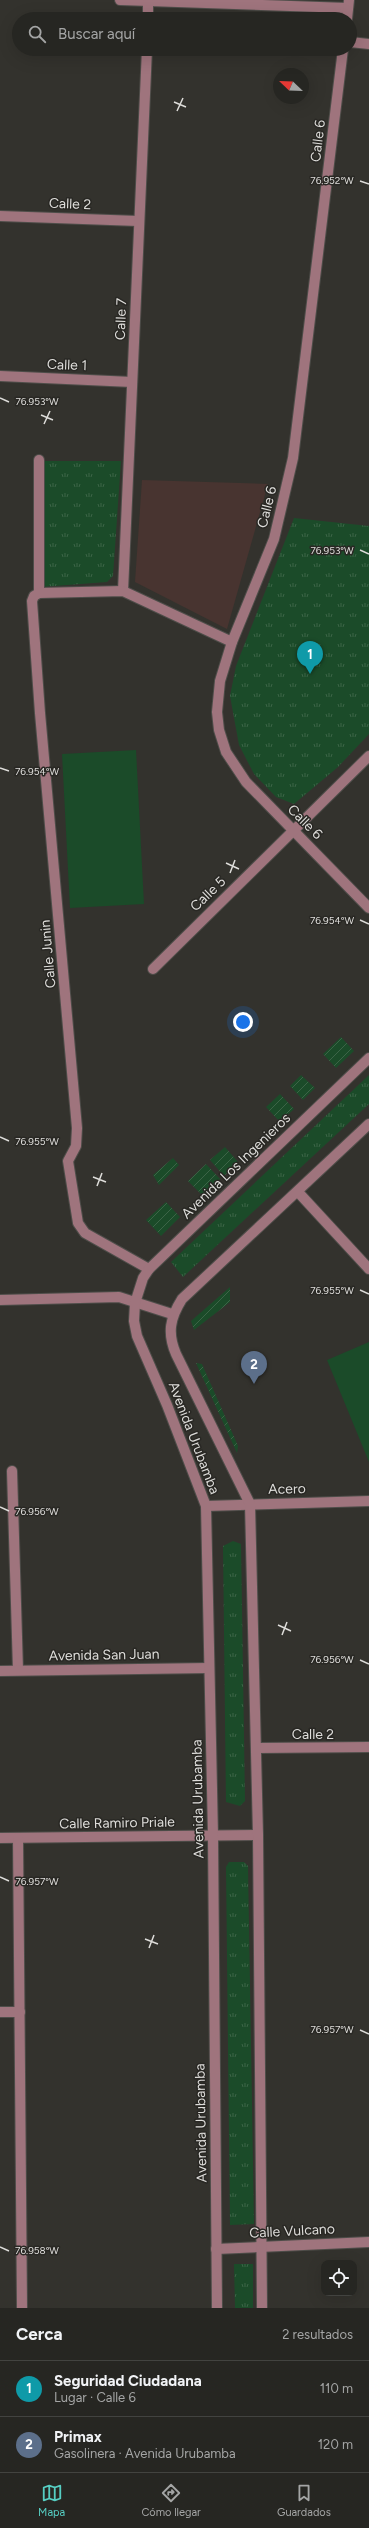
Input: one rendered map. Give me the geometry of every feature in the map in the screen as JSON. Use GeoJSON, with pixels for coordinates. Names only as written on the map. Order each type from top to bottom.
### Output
{"type":"FeatureCollection","features":[{"type":"Feature","properties":{"kind":"street"},"geometry":{"type":"LineString","coordinates":[[120,0],[348,4]]}},
{"type":"Feature","properties":{"kind":"street"},"geometry":{"type":"LineString","coordinates":[[148,1],[148,12]]}},
{"type":"Feature","properties":{"kind":"street"},"geometry":{"type":"LineString","coordinates":[[357,43],[369,44]]}},
{"type":"Feature","properties":{"kind":"street","name":"Calle 7"},"geometry":{"type":"LineString","coordinates":[[123,591],[138,221],[147,56]]}},
{"type":"Feature","properties":{"kind":"street","name":"Calle 6"},"geometry":{"type":"LineString","coordinates":[[343,56],[294,458],[274,539],[232,642],[220,681],[217,712],[219,730],[226,752],[246,782],[369,908]]}},
{"type":"Feature","properties":{"kind":"street","name":"Calle 2"},"geometry":{"type":"LineString","coordinates":[[0,216],[138,221]]}},
{"type":"Feature","properties":{"kind":"street","name":"Calle 1"},"geometry":{"type":"LineString","coordinates":[[0,376],[132,382]]}},
{"type":"Feature","properties":{"kind":"street","name":"Calle Junin"},"geometry":{"type":"LineString","coordinates":[[39,460],[36,594],[40,713],[77,1128],[76,1146],[68,1161],[78,1223],[85,1233],[149,1269]]}},
{"type":"Feature","properties":{"kind":"street"},"geometry":{"type":"LineString","coordinates":[[36,594],[123,591],[232,642]]}},
{"type":"Feature","properties":{"kind":"street","name":"Calle 5"},"geometry":{"type":"LineString","coordinates":[[153,968],[369,756]]}},
{"type":"Feature","properties":{"kind":"street","name":"Avenida Los Ingenieros"},"geometry":{"type":"LineString","coordinates":[[135,1303],[143,1278],[149,1269],[369,1058]]}},
{"type":"Feature","properties":{"kind":"street"},"geometry":{"type":"LineString","coordinates":[[0,1300],[120,1297],[172,1314],[182,1299],[369,1124]]}},
{"type":"Feature","properties":{"kind":"street"},"geometry":{"type":"LineString","coordinates":[[298,1192],[369,1269]]}},
{"type":"Feature","properties":{"kind":"street","name":"Avenida Urubamba"},"geometry":{"type":"LineString","coordinates":[[135,1303],[134,1320],[137,1336],[167,1405],[206,1506],[213,1836],[217,2308]]}},
{"type":"Feature","properties":{"kind":"street","name":"Avenida Urubamba"},"geometry":{"type":"LineString","coordinates":[[172,1314],[170,1325],[172,1345],[250,1504],[257,1748],[262,2308]]}},
{"type":"Feature","properties":{"kind":"street"},"geometry":{"type":"LineString","coordinates":[[12,1471],[18,1670]]}},
{"type":"Feature","properties":{"kind":"street","name":"Acero"},"geometry":{"type":"LineString","coordinates":[[206,1506],[369,1501]]}},
{"type":"Feature","properties":{"kind":"street","name":"Avenida San Juan"},"geometry":{"type":"LineString","coordinates":[[0,1671],[209,1668]]}},
{"type":"Feature","properties":{"kind":"street","name":"Calle 2"},"geometry":{"type":"LineString","coordinates":[[257,1748],[369,1747]]}},
{"type":"Feature","properties":{"kind":"street","name":"Calle Ramiro Priale"},"geometry":{"type":"LineString","coordinates":[[0,1838],[258,1835]]}},
{"type":"Feature","properties":{"kind":"street"},"geometry":{"type":"LineString","coordinates":[[18,1838],[22,2308]]}},
{"type":"Feature","properties":{"kind":"street"},"geometry":{"type":"LineString","coordinates":[[0,2012],[20,2012]]}},
{"type":"Feature","properties":{"kind":"street","name":"Calle Vulcano"},"geometry":{"type":"LineString","coordinates":[[216,2249],[369,2242]]}},
{"type":"Feature","properties":{"kind":"shaded area"},"geometry":{"type":"Polygon","coordinates":[[[142,480],[268,484],[227,629],[135,582],[142,480]]]}},
{"type":"Feature","properties":{"kind":"green space"},"geometry":{"type":"Polygon","coordinates":[[[42,461],[121,461],[113,576],[107,582],[41,587],[42,461]]]}},
{"type":"Feature","properties":{"kind":"green space"},"geometry":{"type":"Polygon","coordinates":[[[294,518],[369,526],[369,734],[338,767],[294,804],[276,797],[254,774],[239,745],[230,696],[236,666],[294,518]]]}},
{"type":"Feature","properties":{"kind":"green space"},"geometry":{"type":"Polygon","coordinates":[[[136,750],[144,904],[70,908],[62,754],[136,750]]]}},
{"type":"Feature","properties":{"kind":"green space"},"geometry":{"type":"Polygon","coordinates":[[[341,1037],[354,1051],[336,1068],[323,1054],[341,1037]]]}},
{"type":"Feature","properties":{"kind":"green space"},"geometry":{"type":"Polygon","coordinates":[[[301,1075],[315,1088],[303,1100],[290,1086],[301,1075]]]}},
{"type":"Feature","properties":{"kind":"green space"},"geometry":{"type":"Polygon","coordinates":[[[369,1075],[369,1104],[183,1277],[171,1262],[369,1075]]]}},
{"type":"Feature","properties":{"kind":"green space"},"geometry":{"type":"Polygon","coordinates":[[[280,1094],[294,1109],[280,1122],[266,1107],[280,1094]]]}},
{"type":"Feature","properties":{"kind":"green space"},"geometry":{"type":"Polygon","coordinates":[[[225,1147],[238,1162],[224,1176],[210,1160],[225,1147]]]}},
{"type":"Feature","properties":{"kind":"green space"},"geometry":{"type":"Polygon","coordinates":[[[173,1158],[179,1165],[159,1185],[153,1175],[173,1158]]]}},
{"type":"Feature","properties":{"kind":"green space"},"geometry":{"type":"Polygon","coordinates":[[[206,1164],[220,1179],[203,1196],[188,1181],[206,1164]]]}},
{"type":"Feature","properties":{"kind":"green space"},"geometry":{"type":"Polygon","coordinates":[[[166,1202],[180,1217],[161,1236],[146,1220],[166,1202]]]}},
{"type":"Feature","properties":{"kind":"green space"},"geometry":{"type":"Polygon","coordinates":[[[230,1287],[230,1302],[194,1330],[191,1321],[230,1287]]]}},
{"type":"Feature","properties":{"kind":"green space"},"geometry":{"type":"Polygon","coordinates":[[[369,1342],[369,1462],[327,1360],[369,1342]]]}},
{"type":"Feature","properties":{"kind":"green space"},"geometry":{"type":"Polygon","coordinates":[[[196,1363],[202,1364],[238,1446],[237,1453],[196,1363]]]}},
{"type":"Feature","properties":{"kind":"green space"},"geometry":{"type":"Polygon","coordinates":[[[233,1541],[241,1544],[245,1801],[240,1806],[226,1802],[223,1546],[233,1541]]]}},
{"type":"Feature","properties":{"kind":"green space"},"geometry":{"type":"Polygon","coordinates":[[[229,1862],[244,1862],[248,1866],[254,2224],[230,2225],[226,1867],[229,1862]]]}},
{"type":"Feature","properties":{"kind":"green space"},"geometry":{"type":"Polygon","coordinates":[[[234,2264],[253,2264],[253,2308],[235,2308],[234,2264]]]}},
{"type":"Feature","properties":{"kind":"place","name":"Seguridad Ciudadana"},"geometry":{"type":"Point","coordinates":[310,674]}},
{"type":"Feature","properties":{"kind":"place","name":"Primax"},"geometry":{"type":"Point","coordinates":[254,1384]}}]}
